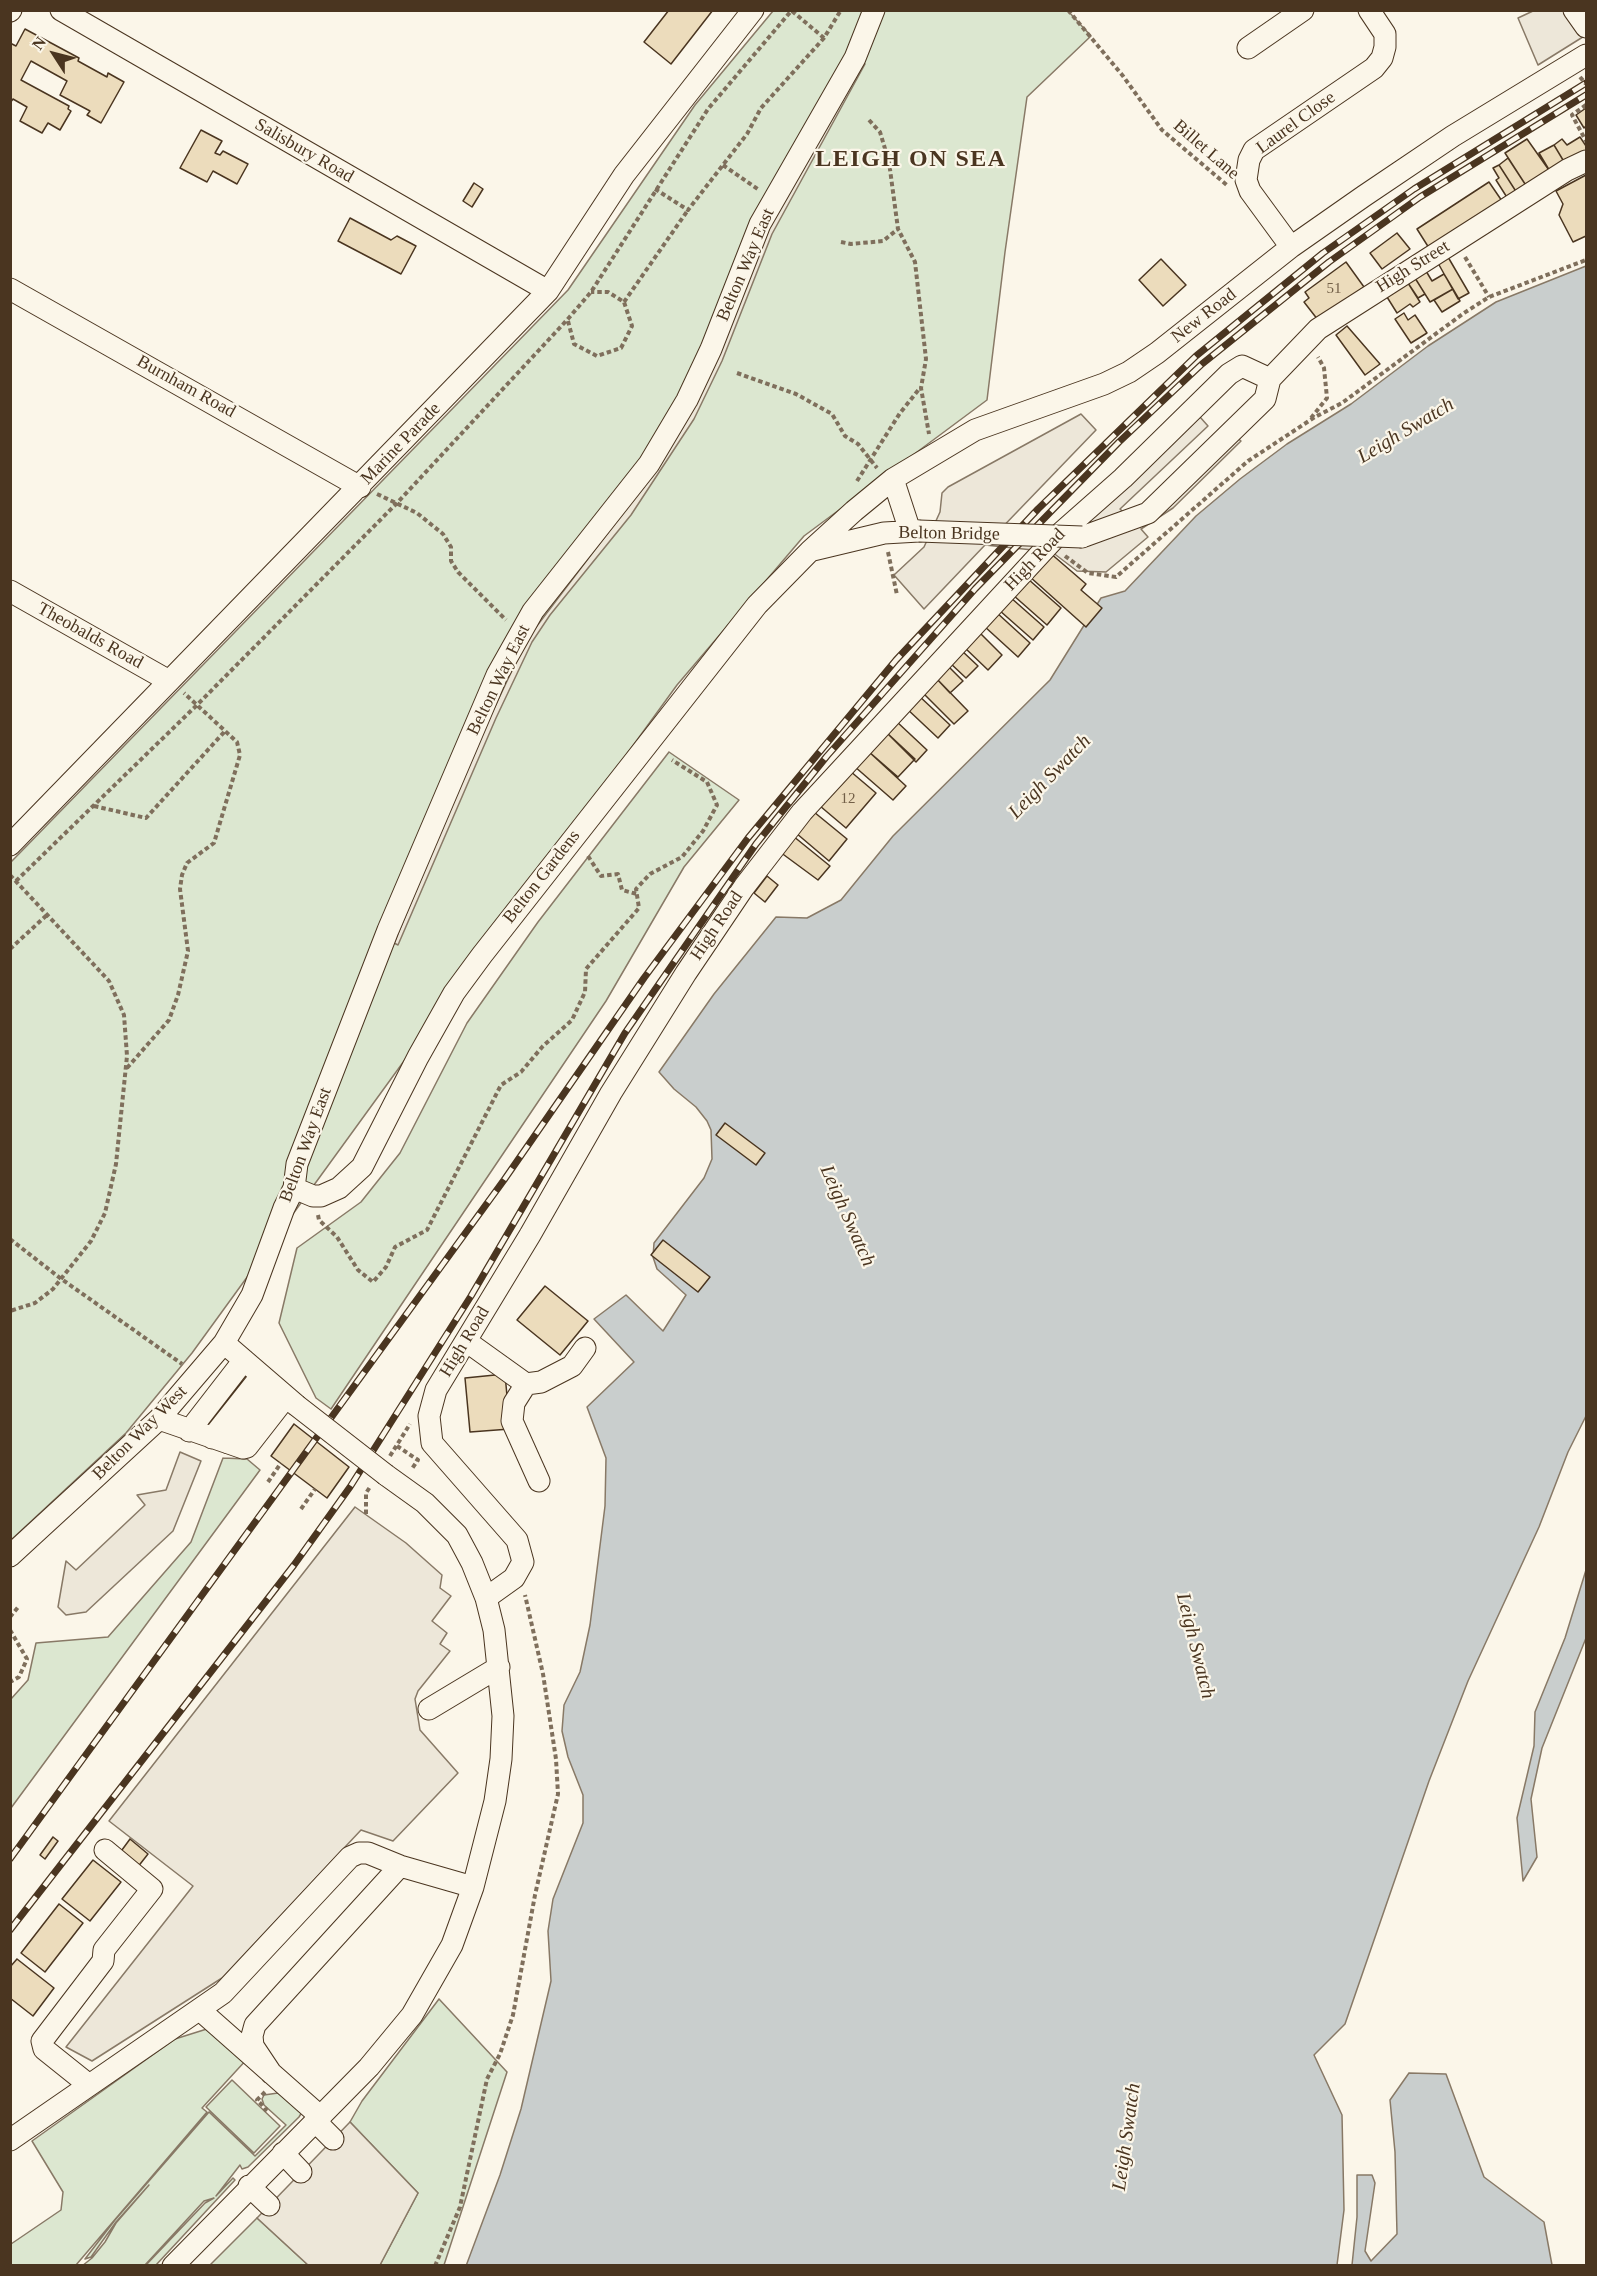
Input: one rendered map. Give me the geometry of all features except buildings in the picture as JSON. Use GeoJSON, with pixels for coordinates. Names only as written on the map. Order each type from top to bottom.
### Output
{"type":"FeatureCollection","features":[{"type":"Feature","properties":{"kind":"street","name":"Salisbury Road"},"geometry":{"type":"LineString","coordinates":[[61,10],[548,291]]}},
{"type":"Feature","properties":{"kind":"street","name":"Marine Parade"},"geometry":{"type":"LineString","coordinates":[[10,845],[548,291],[624,175],[753,10]]}},
{"type":"Feature","properties":{"kind":"street","name":"Belton Way East"},"geometry":{"type":"LineString","coordinates":[[252,1295],[284,1208],[294,1188],[297,1164],[388,930],[497,675],[533,611],[649,464],[687,400],[711,349],[760,224],[855,58],[874,10]]}},
{"type":"Feature","properties":{"kind":"street"},"geometry":{"type":"LineString","coordinates":[[1248,48],[1303,10]]}},
{"type":"Feature","properties":{"kind":"street","name":"Laurel Close"},"geometry":{"type":"LineString","coordinates":[[1291,247],[1250,191],[1246,180],[1249,160],[1254,150],[1378,63],[1385,47],[1385,34],[1370,10]]}},
{"type":"Feature","properties":{"kind":"street"},"geometry":{"type":"LineString","coordinates":[[1574,10],[1587,27]]}},
{"type":"Feature","properties":{"kind":"street","name":"New Road"},"geometry":{"type":"LineString","coordinates":[[810,551],[891,481],[932,454],[975,430],[1104,384],[1129,372],[1157,353],[1291,247],[1453,136],[1587,55]]}},
{"type":"Feature","properties":{"kind":"street","name":"High Street"},"geometry":{"type":"LineString","coordinates":[[1235,428],[1318,329],[1567,170],[1587,161]]}},
{"type":"Feature","properties":{"kind":"street","name":"Burnham Road"},"geometry":{"type":"LineString","coordinates":[[10,289],[360,486]]}},
{"type":"Feature","properties":{"kind":"street","name":"High Road"},"geometry":{"type":"LineString","coordinates":[[514,1578],[523,1562],[517,1540],[432,1443],[429,1416],[436,1390],[611,1093],[744,887],[802,812],[1039,554],[1123,478],[1229,374],[1242,366],[1267,389]]}},
{"type":"Feature","properties":{"kind":"street","name":"Belton Bridge"},"geometry":{"type":"LineString","coordinates":[[810,551],[884,533],[914,531],[1082,537],[1148,513],[1235,428]]}},
{"type":"Feature","properties":{"kind":"street"},"geometry":{"type":"LineString","coordinates":[[891,481],[914,531]]}},
{"type":"Feature","properties":{"kind":"street","name":"Belton Gardens"},"geometry":{"type":"LineString","coordinates":[[294,1188],[313,1196],[321,1196],[339,1188],[362,1167],[417,1057],[467,974],[711,662],[758,605],[810,551]]}},
{"type":"Feature","properties":{"kind":"street","name":"Theobalds Road"},"geometry":{"type":"LineString","coordinates":[[10,591],[170,681]]}},
{"type":"Feature","properties":{"kind":"street","name":"Belton Way West"},"geometry":{"type":"LineString","coordinates":[[10,1556],[159,1419],[224,1343],[252,1295]]}},
{"type":"Feature","properties":{"kind":"street"},"geometry":{"type":"LineString","coordinates":[[466,1341],[526,1384],[541,1382],[572,1366],[585,1348]]}},
{"type":"Feature","properties":{"kind":"street"},"geometry":{"type":"LineString","coordinates":[[173,2265],[369,2067],[412,2015],[452,1945],[473,1887],[495,1801],[501,1759],[503,1716],[499,1666],[486,1598],[457,1534],[425,1503],[279,1391],[224,1343]]}},
{"type":"Feature","properties":{"kind":"street"},"geometry":{"type":"LineString","coordinates":[[189,1431],[244,1360]]}},
{"type":"Feature","properties":{"kind":"street"},"geometry":{"type":"LineString","coordinates":[[526,1384],[514,1403],[512,1421],[539,1481]]}},
{"type":"Feature","properties":{"kind":"street"},"geometry":{"type":"LineString","coordinates":[[220,1440],[279,1391]]}},
{"type":"Feature","properties":{"kind":"street"},"geometry":{"type":"LineString","coordinates":[[159,1419],[189,1431],[247,1447],[279,1391]]}},
{"type":"Feature","properties":{"kind":"street"},"geometry":{"type":"LineString","coordinates":[[486,1598],[514,1578]]}},
{"type":"Feature","properties":{"kind":"street"},"geometry":{"type":"LineString","coordinates":[[429,1709],[499,1666]]}},
{"type":"Feature","properties":{"kind":"street"},"geometry":{"type":"LineString","coordinates":[[89,2085],[44,2049],[42,2042],[103,1961],[104,1950],[152,1889],[105,1850]]}},
{"type":"Feature","properties":{"kind":"street"},"geometry":{"type":"LineString","coordinates":[[10,2140],[175,2026],[201,2011],[224,1993],[350,1857],[359,1853],[368,1854],[400,1866],[473,1887]]}},
{"type":"Feature","properties":{"kind":"street"},"geometry":{"type":"LineString","coordinates":[[271,2073],[253,2046],[252,2036],[255,2025],[400,1866]]}},
{"type":"Feature","properties":{"kind":"street"},"geometry":{"type":"LineString","coordinates":[[201,2011],[271,2073],[318,2120],[333,2139]]}},
{"type":"Feature","properties":{"kind":"street"},"geometry":{"type":"LineString","coordinates":[[283,2153],[302,2172]]}},
{"type":"Feature","properties":{"kind":"street"},"geometry":{"type":"LineString","coordinates":[[249,2186],[269,2205]]}},
{"type":"Feature","properties":{"kind":"path"},"geometry":{"type":"LineString","coordinates":[[624,302],[688,210],[747,134],[761,108],[824,38],[841,10]]}},
{"type":"Feature","properties":{"kind":"path","name":"Billet Lane"},"geometry":{"type":"LineString","coordinates":[[1068,10],[1123,76],[1162,130],[1230,187]]}},
{"type":"Feature","properties":{"kind":"path"},"geometry":{"type":"LineString","coordinates":[[16,881],[197,705],[397,503],[567,320],[591,292],[708,109],[792,11],[824,38]]}},
{"type":"Feature","properties":{"kind":"path"},"geometry":{"type":"LineString","coordinates":[[1580,76],[1587,84]]}},
{"type":"Feature","properties":{"kind":"path"},"geometry":{"type":"LineString","coordinates":[[1587,105],[1572,115],[1587,141]]}},
{"type":"Feature","properties":{"kind":"path"},"geometry":{"type":"LineString","coordinates":[[869,120],[880,132],[890,162],[898,229],[915,262],[926,358],[921,388],[932,454]]}},
{"type":"Feature","properties":{"kind":"path"},"geometry":{"type":"LineString","coordinates":[[723,165],[773,200]]}},
{"type":"Feature","properties":{"kind":"path"},"geometry":{"type":"LineString","coordinates":[[655,189],[688,210]]}},
{"type":"Feature","properties":{"kind":"path"},"geometry":{"type":"LineString","coordinates":[[841,242],[851,244],[883,241],[898,229]]}},
{"type":"Feature","properties":{"kind":"path"},"geometry":{"type":"LineString","coordinates":[[1463,252],[1489,297]]}},
{"type":"Feature","properties":{"kind":"path"},"geometry":{"type":"LineString","coordinates":[[1309,421],[1342,403],[1489,297],[1587,260]]}},
{"type":"Feature","properties":{"kind":"path"},"geometry":{"type":"LineString","coordinates":[[567,320],[574,344],[597,356],[621,348],[632,326],[624,302],[609,292],[591,292]]}},
{"type":"Feature","properties":{"kind":"path"},"geometry":{"type":"LineString","coordinates":[[737,373],[796,394],[832,414],[845,436],[858,444],[891,481]]}},
{"type":"Feature","properties":{"kind":"path"},"geometry":{"type":"LineString","coordinates":[[860,507],[850,494],[900,413],[921,388]]}},
{"type":"Feature","properties":{"kind":"path"},"geometry":{"type":"LineString","coordinates":[[360,486],[417,513],[443,534],[451,547],[451,561],[458,572],[500,615]]}},
{"type":"Feature","properties":{"kind":"path"},"geometry":{"type":"LineString","coordinates":[[884,533],[897,595]]}},
{"type":"Feature","properties":{"kind":"path"},"geometry":{"type":"LineString","coordinates":[[126,1069],[169,1020],[178,995],[188,951],[180,888],[182,875],[188,863],[214,843],[237,774],[240,755],[237,742],[226,730],[170,681]]}},
{"type":"Feature","properties":{"kind":"path"},"geometry":{"type":"LineString","coordinates":[[93,806],[146,818],[226,730]]}},
{"type":"Feature","properties":{"kind":"path"},"geometry":{"type":"LineString","coordinates":[[317,1210],[318,1221],[337,1237],[358,1270],[373,1282],[386,1267],[395,1247],[427,1230],[501,1085],[521,1072],[543,1046],[572,1020],[585,992],[586,969],[639,908],[636,889],[650,874],[682,857],[704,831],[717,805],[706,782],[672,760]]}},
{"type":"Feature","properties":{"kind":"path"},"geometry":{"type":"LineString","coordinates":[[588,856],[601,876],[618,873],[622,890],[637,894]]}},
{"type":"Feature","properties":{"kind":"path"},"geometry":{"type":"LineString","coordinates":[[10,876],[109,981],[124,1015],[127,1035],[126,1069],[116,1164],[105,1213],[91,1240],[53,1289],[34,1303],[10,1311]]}},
{"type":"Feature","properties":{"kind":"path"},"geometry":{"type":"LineString","coordinates":[[10,949],[48,914]]}},
{"type":"Feature","properties":{"kind":"path"},"geometry":{"type":"LineString","coordinates":[[10,1239],[60,1278],[177,1360]]}},
{"type":"Feature","properties":{"kind":"path"},"geometry":{"type":"LineString","coordinates":[[393,1480],[418,1460],[397,1446]]}},
{"type":"Feature","properties":{"kind":"path"},"geometry":{"type":"LineString","coordinates":[[268,1482],[281,1463]]}},
{"type":"Feature","properties":{"kind":"path"},"geometry":{"type":"LineString","coordinates":[[301,1509],[315,1489]]}},
{"type":"Feature","properties":{"kind":"path"},"geometry":{"type":"LineString","coordinates":[[435,2265],[460,2207],[487,2079],[501,2054],[513,2015],[535,1895],[558,1794],[556,1760],[543,1674],[525,1595],[514,1578]]}},
{"type":"Feature","properties":{"kind":"path"},"geometry":{"type":"LineString","coordinates":[[10,1617],[19,1606]]}},
{"type":"Feature","properties":{"kind":"path"},"geometry":{"type":"LineString","coordinates":[[10,1630],[27,1659],[19,1677],[10,1682]]}},
{"type":"Feature","properties":{"kind":"green space"},"geometry":{"type":"Polygon","coordinates":[[[773,11],[1068,11],[1091,36],[1027,97],[987,400],[804,536],[677,685],[192,1353],[126,1433],[11,1540],[11,862],[568,290],[695,105],[773,11]]]}},
{"type":"Feature","properties":{"kind":"green space"},"geometry":{"type":"Polygon","coordinates":[[[669,752],[739,800],[684,867],[606,1001],[331,1409],[316,1398],[279,1323],[297,1248],[361,1202],[400,1153],[467,1023],[538,922],[669,752]]]}},
{"type":"Feature","properties":{"kind":"green space"},"geometry":{"type":"Polygon","coordinates":[[[223,1458],[247,1459],[260,1470],[11,1808],[11,1699],[28,1680],[36,1643],[108,1637],[191,1542],[223,1458]]]}},
{"type":"Feature","properties":{"kind":"green space"},"geometry":{"type":"Polygon","coordinates":[[[439,1999],[507,2072],[444,2265],[380,2265],[418,2193],[350,2122],[362,2101],[439,1999]]]}},
{"type":"Feature","properties":{"kind":"green space"},"geometry":{"type":"Polygon","coordinates":[[[210,2028],[248,2058],[202,2108],[207,2112],[76,2265],[11,2266],[11,2244],[61,2210],[63,2192],[32,2141],[175,2039],[210,2028]]]}},
{"type":"Feature","properties":{"kind":"green space"},"geometry":{"type":"Polygon","coordinates":[[[232,2080],[280,2126],[254,2153],[206,2107],[232,2080]]]}},
{"type":"Feature","properties":{"kind":"green space"},"geometry":{"type":"Polygon","coordinates":[[[278,2093],[302,2112],[299,2117],[248,2167],[242,2169],[240,2165],[216,2196],[233,2178],[235,2180],[156,2265],[146,2265],[205,2203],[214,2198],[204,2201],[145,2265],[82,2266],[92,2258],[116,2223],[149,2185],[116,2222],[91,2257],[85,2259],[115,2220],[209,2112],[255,2156],[286,2125],[264,2105],[262,2099],[264,2095],[278,2093]]]}},
{"type":"Feature","properties":{"kind":"green space"},"geometry":{"type":"Polygon","coordinates":[[[257,2218],[308,2265],[210,2265],[257,2218]]]}},
{"type":"Feature","properties":{"kind":"shaded area"},"geometry":{"type":"Polygon","coordinates":[[[1533,11],[1568,11],[1586,35],[1538,65],[1518,18],[1533,11]]]}},
{"type":"Feature","properties":{"kind":"shaded area"},"geometry":{"type":"Polygon","coordinates":[[[859,62],[865,64],[772,234],[722,361],[694,419],[631,515],[550,615],[532,642],[496,718],[398,945],[394,943],[481,736],[527,639],[654,472],[766,232],[859,62]]]}},
{"type":"Feature","properties":{"kind":"shaded area"},"geometry":{"type":"Polygon","coordinates":[[[1081,414],[1096,430],[991,539],[1038,543],[1109,499],[1200,417],[1208,426],[1120,509],[1136,524],[1234,435],[1241,441],[1173,508],[1141,529],[1148,537],[1106,572],[1077,571],[1052,552],[985,545],[924,609],[894,575],[924,547],[940,512],[942,493],[948,487],[1081,414]]]}},
{"type":"Feature","properties":{"kind":"shaded area"},"geometry":{"type":"Polygon","coordinates":[[[180,1452],[201,1461],[173,1531],[86,1612],[66,1615],[58,1607],[66,1561],[76,1570],[145,1505],[137,1495],[166,1490],[180,1452]]]}},
{"type":"Feature","properties":{"kind":"shaded area"},"geometry":{"type":"Polygon","coordinates":[[[355,1507],[406,1543],[442,1575],[440,1588],[451,1596],[432,1621],[447,1633],[440,1644],[450,1651],[418,1691],[415,1699],[420,1730],[458,1773],[393,1841],[361,1830],[222,1978],[92,2061],[66,2047],[193,1886],[109,1821],[355,1507]]]}},
{"type":"Feature","properties":{"kind":"shaded area"},"geometry":{"type":"Polygon","coordinates":[[[350,2122],[418,2193],[380,2265],[308,2265],[257,2218],[350,2122]]]}},
{"type":"Feature","properties":{"kind":"water","name":"Leigh Swatch"},"geometry":{"type":"Polygon","coordinates":[[[1586,266],[1586,1416],[1568,1452],[1539,1527],[1468,1681],[1429,1781],[1345,2024],[1314,2055],[1342,2115],[1344,2210],[1337,2265],[466,2266],[500,2175],[521,2109],[551,1981],[548,1931],[553,1899],[583,1823],[583,1795],[568,1757],[562,1731],[564,1705],[580,1672],[590,1625],[605,1506],[606,1458],[587,1407],[634,1362],[594,1319],[626,1295],[663,1331],[686,1295],[657,1269],[653,1257],[654,1243],[704,1178],[712,1159],[711,1130],[707,1121],[696,1107],[674,1089],[659,1072],[714,994],[776,917],[807,918],[841,900],[893,836],[1050,680],[1101,598],[1125,591],[1196,516],[1240,479],[1287,444],[1351,404],[1428,346],[1496,302],[1586,266]]]}},
{"type":"Feature","properties":{"kind":"water"},"geometry":{"type":"Polygon","coordinates":[[[1586,1570],[1586,1638],[1542,1748],[1531,1799],[1537,1857],[1523,1881],[1517,1818],[1534,1746],[1535,1712],[1565,1638],[1586,1570]]]}},
{"type":"Feature","properties":{"kind":"water"},"geometry":{"type":"Polygon","coordinates":[[[1409,2073],[1446,2074],[1484,2177],[1544,2222],[1552,2265],[1352,2265],[1357,2217],[1357,2175],[1372,2175],[1375,2183],[1365,2251],[1371,2261],[1397,2234],[1395,2152],[1390,2100],[1409,2073]]]}},
{"type":"Feature","properties":{"kind":"railway"},"geometry":{"type":"LineString","coordinates":[[10,1859],[504,1180],[644,978],[748,838],[896,660],[1038,509],[1196,356],[1323,253],[1414,189],[1586,83]]}},
{"type":"Feature","properties":{"kind":"railway"},"geometry":{"type":"LineString","coordinates":[[10,1930],[294,1565],[350,1487],[471,1296],[625,1033],[756,844],[827,756],[975,589],[1119,442],[1202,364],[1329,262],[1420,197],[1586,95]]}},
{"type":"Feature","properties":{"kind":"district","name":"LEIGH ON SEA"},"geometry":{"type":"Point","coordinates":[911,160]}}]}
